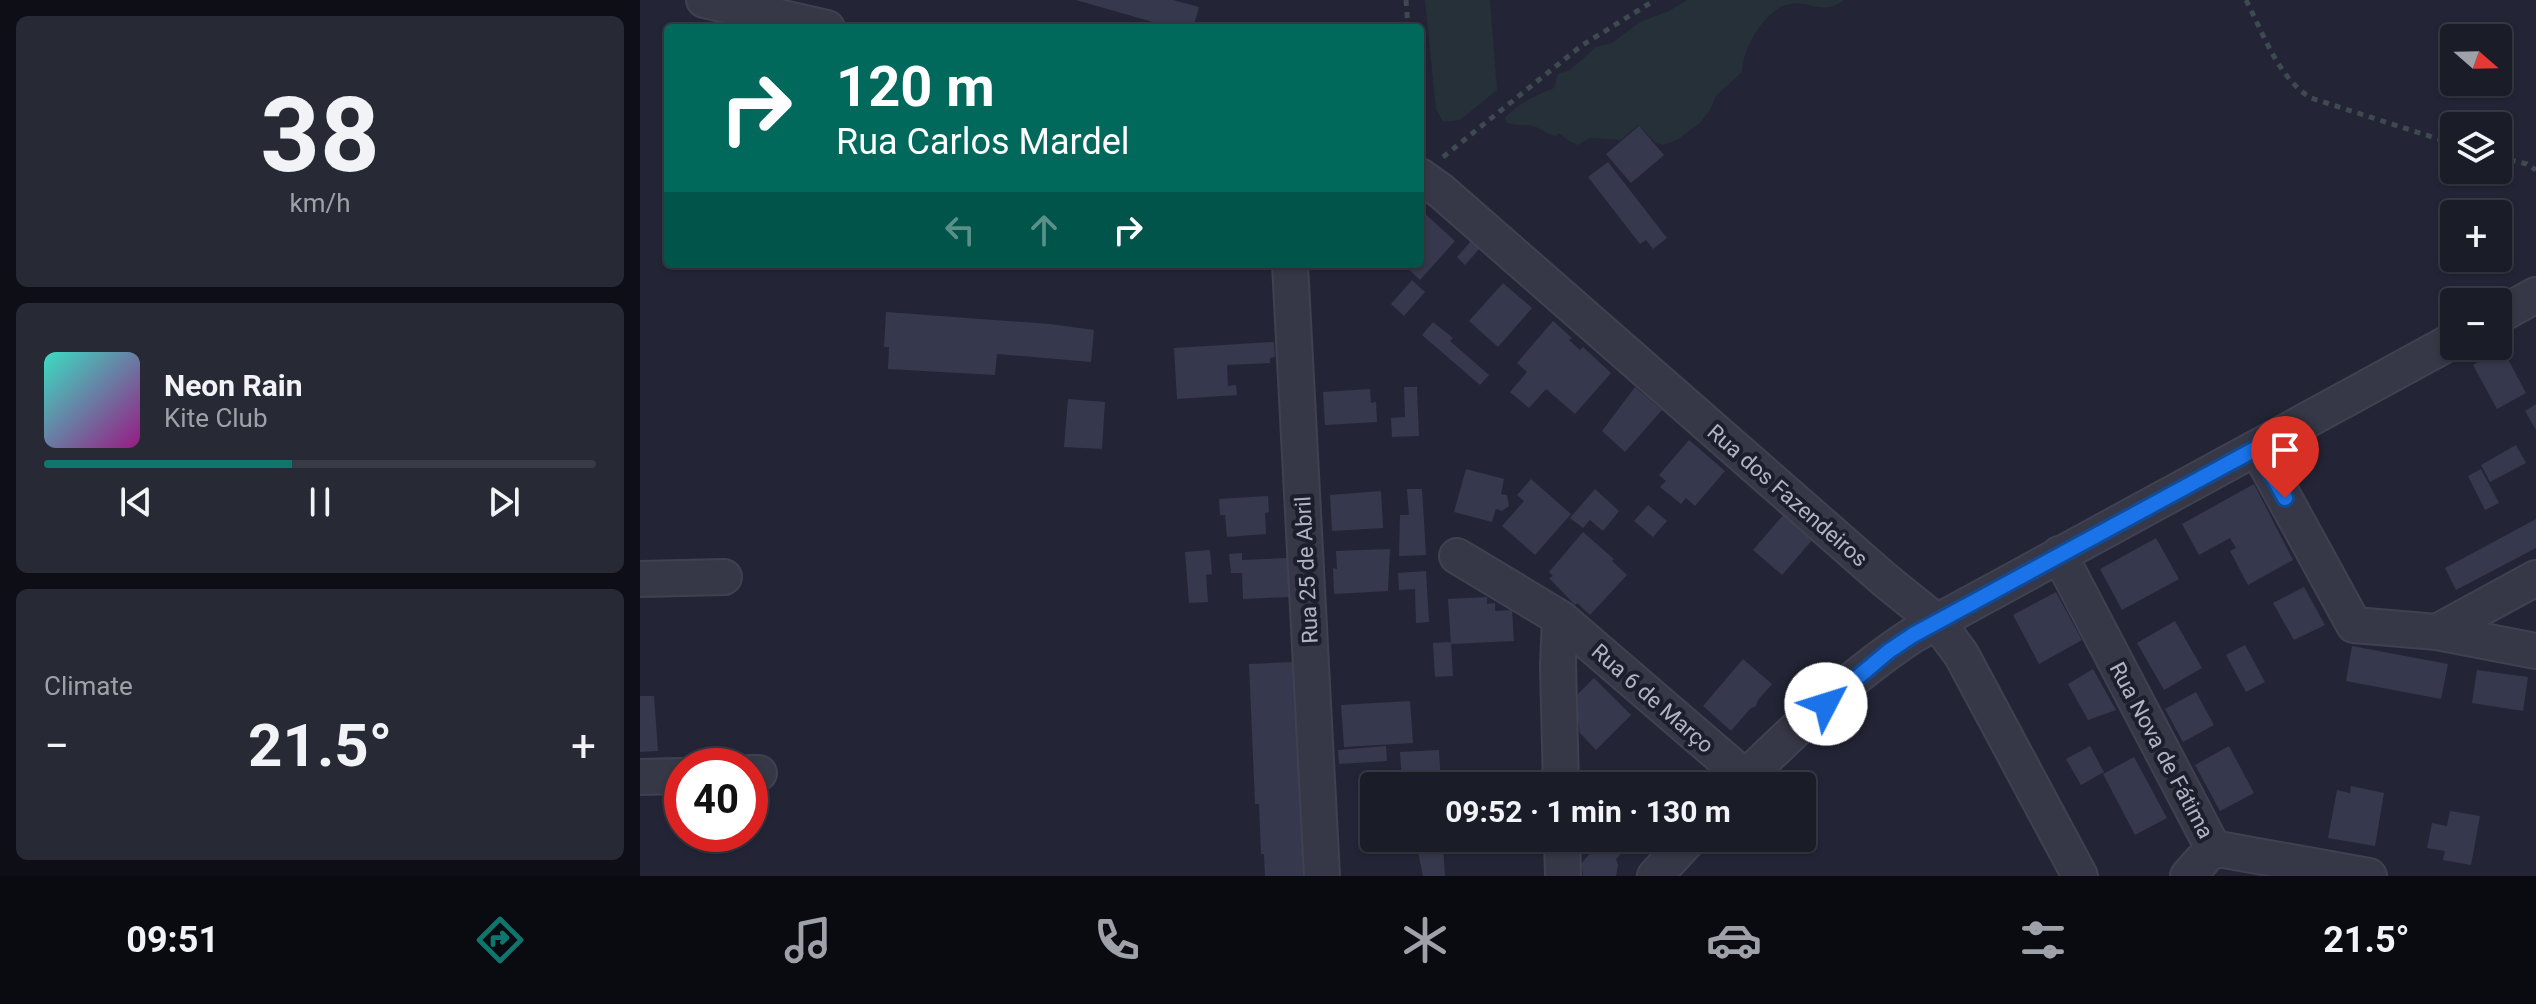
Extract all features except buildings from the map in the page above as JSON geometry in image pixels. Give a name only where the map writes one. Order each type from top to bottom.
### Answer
[{"type":"street","points":[[704,0],[809,24]]},
{"type":"street","name":"Rua dos Fazendeiros","points":[[1426,170],[1441,191],[1885,580],[1937,622],[1961,654],[2080,876]]},
{"type":"street","name":"Rua 25 de Abril","points":[[1290,268],[1322,876]]},
{"type":"street","points":[[2512,308],[2536,295]]},
{"type":"street","points":[[1752,772],[1805,722],[1889,651],[2059,554],[2440,348]]},
{"type":"street","points":[[2257,448],[2354,625],[2437,632],[2536,651]]},
{"type":"street","name":"Rua Nova de Fátima","points":[[2059,554],[2213,848],[2369,876]]},
{"type":"street","name":"Rua 6 de Março","points":[[1457,556],[1560,618],[1731,772]]},
{"type":"street","points":[[640,579],[724,577]]},
{"type":"street","points":[[2437,632],[2536,578]]},
{"type":"street","name":"Rua 6 de Março","points":[[1560,618],[1561,772]]},
{"type":"street","points":[[640,777],[664,776]]},
{"type":"street","points":[[2188,876],[2213,848]]},
{"type":"street","points":[[1562,852],[1563,876]]},
{"type":"street","points":[[1655,876],[1677,852]]},
{"type":"path","points":[[1406,0],[1408,24]]},
{"type":"path","points":[[1426,170],[1581,46],[1655,0]]},
{"type":"path","points":[[2246,0],[2289,80],[2300,91],[2311,98],[2440,139]]},
{"type":"path","points":[[2512,160],[2536,170]]},
{"type":"shaded area","points":[[1425,0],[1490,0],[1497,90],[1460,120],[1443,122],[1436,109]]},
{"type":"shaded area","points":[[1687,0],[1844,0],[1823,8],[1790,4],[1772,13],[1751,42],[1742,72],[1716,96],[1700,123],[1677,140],[1663,145],[1656,143],[1638,125],[1621,140],[1590,138],[1578,145],[1559,133],[1556,136],[1533,126],[1507,123],[1505,118],[1516,108],[1554,88],[1558,74],[1570,70],[1596,47],[1612,43],[1640,22]]},
{"type":"route","points":[[1826,704],[1913,635],[2257,448],[2285,498]]}]
